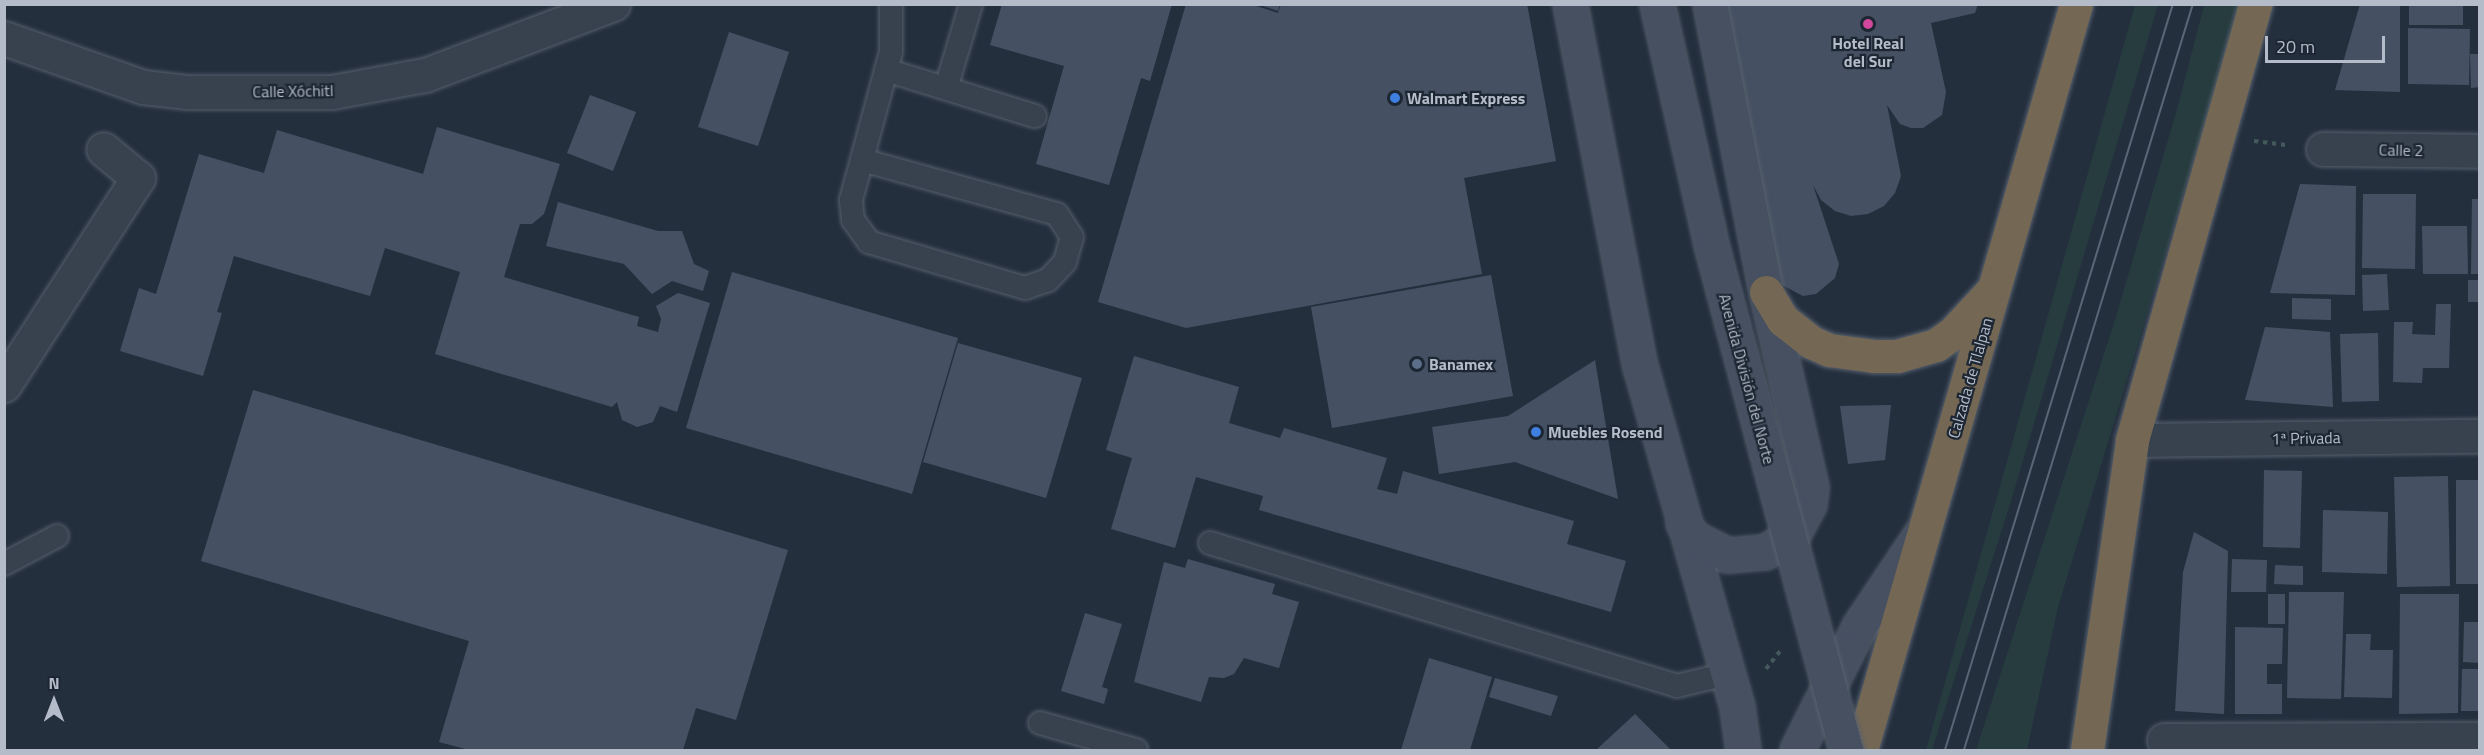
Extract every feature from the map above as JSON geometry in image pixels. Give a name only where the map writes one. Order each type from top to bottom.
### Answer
[{"type":"highway","name":"Calzada de Tlalpan","points":[[1861,750],[1929,522],[2076,4]]},
{"type":"highway","points":[[2087,750],[2132,440],[2255,4]]},
{"type":"highway","points":[[1767,292],[1783,320],[1811,342],[1829,350],[1898,356],[1936,345],[1952,334],[1996,286]]},
{"type":"main road","points":[[1570,4],[1640,366],[1737,707],[1743,750]]},
{"type":"main road","name":"Avenida División del Norte","points":[[1657,4],[1712,248],[1846,750]]},
{"type":"main road","points":[[1683,523],[1710,548],[1746,556],[1780,545],[1793,534],[1809,504],[1808,470],[1767,292],[1710,4]]},
{"type":"main road","points":[[1797,750],[1860,625],[1929,522]]},
{"type":"main road","points":[[1727,750],[1737,707]]},
{"type":"street","name":"Calle Xóchitl","points":[[4,38],[142,87],[186,92],[332,92],[425,75],[613,4]]},
{"type":"street","name":"Calle 2","points":[[2310,147],[2480,151]]},
{"type":"street","points":[[4,385],[138,178],[103,149]]},
{"type":"street","name":"1ª Privada","points":[[2132,440],[2480,436]]},
{"type":"street","points":[[2164,740],[2480,739]]},
{"type":"lane","points":[[862,160],[1057,214],[1072,237],[1065,262],[1048,280],[1025,288],[869,242],[853,220],[851,200],[891,52],[891,4]]},
{"type":"lane","points":[[946,88],[972,4]]},
{"type":"lane","points":[[886,70],[1035,116]]},
{"type":"lane","points":[[4,564],[57,536]]},
{"type":"lane","points":[[1210,543],[1677,686],[1727,674]]},
{"type":"lane","points":[[1040,723],[1136,750]]},
{"type":"path","points":[[2218,138],[2310,147]]},
{"type":"green space","points":[[2135,5],[2158,5],[2011,501],[1932,750],[1926,750]]},
{"type":"green space","points":[[2204,5],[2241,5],[2058,607],[2027,750],[1976,750],[2115,320],[2178,106]]},
{"type":"building","points":[[1002,4],[1172,4],[1150,81],[1141,78],[1109,185],[1036,164],[1064,66],[990,45]]},
{"type":"building","points":[[1186,4],[1250,4],[1278,13],[1281,4],[1527,4],[1556,161],[1464,178],[1482,274],[1186,328],[1098,302]]},
{"type":"building","points":[[1258,4],[1280,4],[1278,11]]},
{"type":"building","points":[[1716,4],[1978,4],[1975,13],[1931,23],[1946,92],[1942,115],[1923,128],[1911,128],[1900,124],[1887,105],[1901,176],[1895,193],[1884,206],[1868,214],[1851,216],[1835,211],[1821,200],[1813,185],[1839,264],[1835,278],[1816,294],[1803,296],[1780,284]]},
{"type":"building","points":[[2360,4],[2400,4],[2400,92],[2335,90]]},
{"type":"building","points":[[2409,4],[2463,4],[2463,25],[2409,25]]},
{"type":"building","points":[[2408,28],[2470,29],[2469,85],[2408,84]]},
{"type":"building","points":[[729,32],[789,52],[758,146],[698,127]]},
{"type":"building","points":[[2470,54],[2480,54],[2480,87],[2471,88]]},
{"type":"building","points":[[590,95],[636,112],[613,171],[567,153]]},
{"type":"building","points":[[437,127],[560,164],[544,214],[532,224],[520,224],[504,277],[639,317],[637,326],[658,332],[661,319],[656,306],[678,293],[710,303],[677,412],[660,406],[653,422],[637,427],[622,420],[617,402],[612,407],[435,354],[460,272],[385,248],[370,296],[234,256],[217,312],[222,313],[203,376],[120,351],[139,288],[156,294],[199,154],[264,173],[277,130],[423,174]]},
{"type":"building","points":[[2300,184],[2356,186],[2355,295],[2270,293]]},
{"type":"building","points":[[2363,194],[2416,194],[2415,269],[2362,268]]},
{"type":"building","points":[[2472,199],[2480,199],[2480,274],[2471,274]]},
{"type":"building","points":[[558,202],[658,231],[682,231],[694,264],[709,271],[703,291],[672,281],[652,294],[624,264],[546,246]]},
{"type":"building","points":[[2422,226],[2467,226],[2468,274],[2423,274]]},
{"type":"building","points":[[732,272],[958,338],[912,494],[686,428]]},
{"type":"building","points":[[2387,274],[2389,310],[2363,311],[2362,275]]},
{"type":"building","points":[[1491,275],[1513,396],[1332,428],[1311,307]]},
{"type":"building","points":[[2468,280],[2480,280],[2480,302],[2468,302]]},
{"type":"building","points":[[2292,298],[2331,299],[2331,320],[2292,319]]},
{"type":"building","points":[[2436,304],[2451,304],[2449,368],[2423,368],[2422,383],[2393,382],[2394,322],[2413,322],[2412,334],[2435,335]]},
{"type":"building","points":[[2265,327],[2330,332],[2333,407],[2245,400]]},
{"type":"building","points":[[2378,333],[2379,401],[2342,402],[2340,334]]},
{"type":"building","points":[[958,343],[1082,378],[1046,498],[923,462]]},
{"type":"building","points":[[1134,356],[1239,387],[1229,423],[1280,438],[1284,428],[1387,458],[1377,489],[1397,494],[1403,471],[1574,521],[1567,544],[1626,561],[1611,612],[1259,510],[1263,496],[1196,477],[1175,548],[1111,529],[1132,458],[1106,450]]},
{"type":"building","points":[[1595,360],[1618,499],[1515,462],[1439,474],[1432,427],[1508,416]]},
{"type":"building","points":[[253,390],[788,550],[736,720],[696,708],[683,750],[469,750],[439,742],[469,641],[201,561]]},
{"type":"building","points":[[1891,405],[1885,460],[1848,464],[1840,406]]},
{"type":"building","points":[[2264,470],[2302,471],[2300,548],[2263,547]]},
{"type":"building","points":[[2448,476],[2450,586],[2397,587],[2394,477]]},
{"type":"building","points":[[2456,480],[2480,480],[2480,584],[2456,584]]},
{"type":"building","points":[[2323,510],[2388,512],[2387,574],[2322,572]]},
{"type":"building","points":[[2194,532],[2228,551],[2224,714],[2175,711],[2183,572]]},
{"type":"building","points":[[1188,559],[1275,584],[1272,594],[1299,602],[1279,668],[1244,658],[1234,674],[1224,678],[1209,677],[1201,702],[1134,682],[1164,562],[1185,568]]},
{"type":"building","points":[[2232,559],[2267,560],[2266,592],[2231,592]]},
{"type":"building","points":[[2275,565],[2303,566],[2303,585],[2274,584]]},
{"type":"building","points":[[2289,592],[2344,592],[2341,699],[2287,698]]},
{"type":"building","points":[[2268,594],[2285,594],[2285,624],[2268,624]]},
{"type":"building","points":[[2400,594],[2459,594],[2458,713],[2399,714]]},
{"type":"building","points":[[1085,613],[1122,624],[1102,687],[1108,689],[1104,704],[1061,691]]},
{"type":"building","points":[[2464,622],[2480,622],[2480,663],[2463,662]]},
{"type":"building","points":[[2235,627],[2283,628],[2282,664],[2267,664],[2267,684],[2282,684],[2282,714],[2235,714]]},
{"type":"building","points":[[2346,634],[2371,634],[2370,650],[2393,650],[2392,698],[2344,697]]},
{"type":"building","points":[[1429,658],[1492,677],[1470,750],[1401,750]]},
{"type":"building","points":[[2462,669],[2480,669],[2480,711],[2461,711]]},
{"type":"building","points":[[1495,678],[1558,696],[1551,716],[1489,697]]},
{"type":"building","points":[[1635,714],[1671,750],[1596,750]]},
{"type":"tram line","points":[[1945,750],[2173,4]]},
{"type":"tram line","points":[[1964,750],[2193,4]]},
{"type":"place","name":"Hotel Real del Sur","points":[[1868,24]]},
{"type":"place","name":"Walmart Express","points":[[1395,98]]},
{"type":"place","name":"Banamex","points":[[1417,364]]},
{"type":"place","name":"Muebles Rosend","points":[[1536,432]]}]
